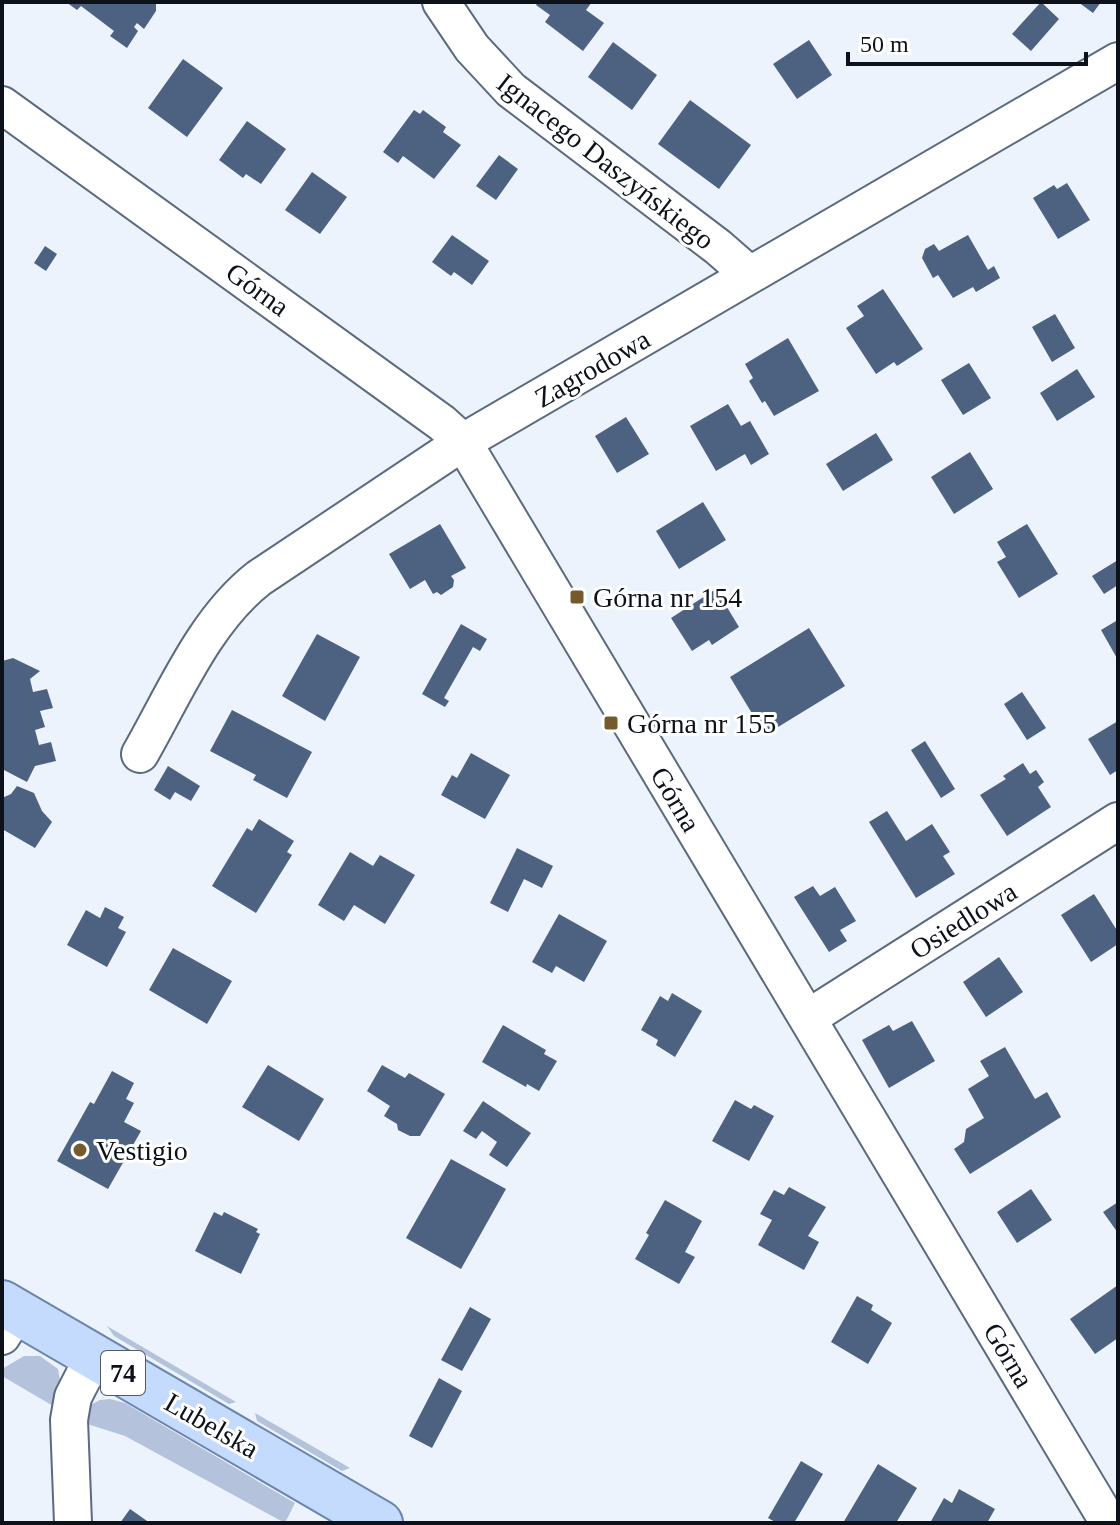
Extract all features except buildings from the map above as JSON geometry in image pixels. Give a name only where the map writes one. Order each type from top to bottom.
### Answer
[{"type":"main road","name":"Lubelska","points":[[7,1316],[94,1356],[380,1523]]},
{"type":"street","name":"Ignacego Daszyńskiego","points":[[441,2],[472,48],[511,90],[718,247],[750,275]]},
{"type":"street","name":"Zagrodowa","points":[[140,754],[218,618],[236,596],[259,578],[463,442],[1118,61]]},
{"type":"street","name":"Górna","points":[[2,105],[397,390],[463,442],[1109,1523]]},
{"type":"street","name":"Osiedlowa","points":[[808,1018],[1118,821]]},
{"type":"street","points":[[73,1523],[69,1420],[73,1397],[94,1356]]},
{"type":"shaded area","points":[[107,1326],[236,1402],[229,1404],[114,1336]]},
{"type":"shaded area","points":[[24,1356],[40,1356],[58,1369],[60,1410],[2,1376],[2,1369]]},
{"type":"shaded area","points":[[110,1399],[125,1403],[295,1503],[285,1523],[125,1436],[84,1423],[90,1405]]},
{"type":"shaded area","points":[[255,1413],[350,1468],[342,1471],[257,1421]]},
{"type":"place","name":"Górna nr 154","points":[[577,597]]},
{"type":"place","name":"Górna nr 155","points":[[611,723]]},
{"type":"place","name":"Vestigio","points":[[80,1150]]}]
